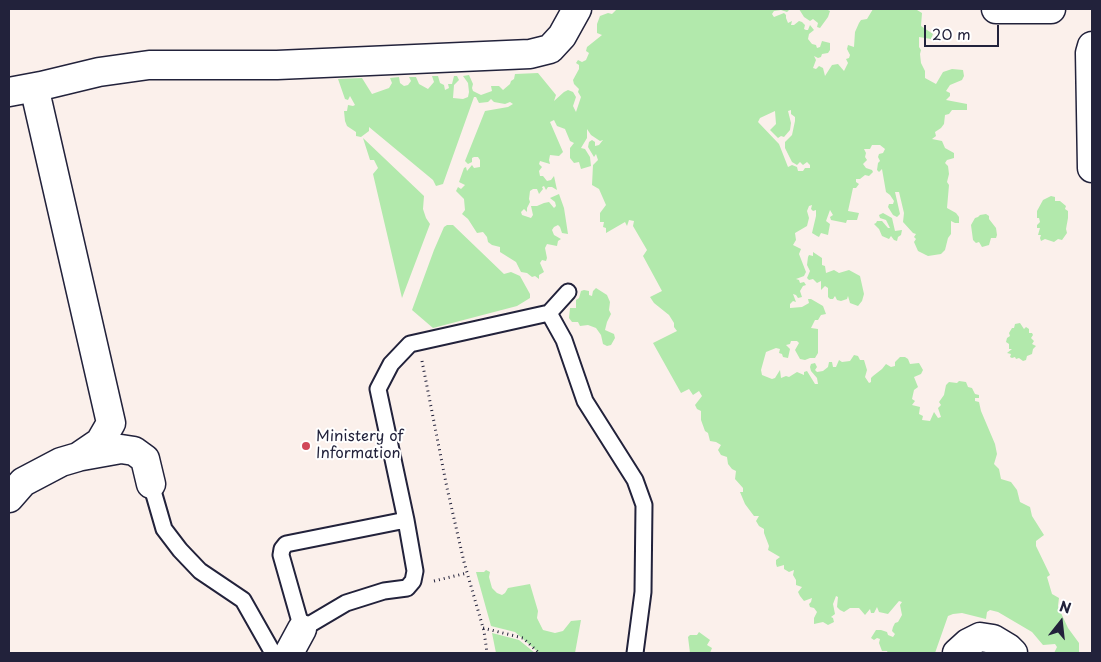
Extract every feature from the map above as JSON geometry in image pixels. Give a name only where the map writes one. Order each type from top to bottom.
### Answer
[{"type":"street","points":[[78,457],[100,442],[111,423],[28,90],[100,72],[149,65],[277,65],[530,54],[550,49],[562,36],[577,9]]},
{"type":"street","points":[[996,9],[1051,9]]},
{"type":"street","points":[[1092,46],[1090,54],[1092,168]]},
{"type":"street","points":[[9,498],[23,482],[61,462],[121,449],[134,451],[145,459],[151,484]]},
{"type":"street","points":[[289,653],[302,629]]},
{"type":"street","points":[[957,653],[980,637],[993,639],[1013,653]]},
{"type":"lane","points":[[406,520],[286,544],[282,549],[281,555],[302,629],[346,603],[384,591],[407,588],[413,581],[415,571],[406,520],[378,389],[391,364],[410,344],[549,313],[568,292]]},
{"type":"lane","points":[[549,313],[564,340],[585,401],[635,480],[644,505],[643,592],[635,653]]},
{"type":"lane","points":[[151,484],[164,529],[180,550],[200,570],[243,600],[273,653]]},
{"type":"path","points":[[418,342],[447,488],[467,572],[483,628],[487,653]]},
{"type":"path","points":[[407,588],[467,572]]},
{"type":"path","points":[[483,628],[523,638],[539,653]]},
{"type":"green space","points":[[617,9],[790,9],[787,12],[781,10],[774,11],[772,14],[774,17],[784,13],[788,23],[792,21],[791,25],[794,25],[799,21],[802,22],[806,30],[808,30],[810,25],[814,30],[809,34],[808,39],[817,48],[820,47],[822,41],[830,43],[828,53],[822,54],[818,58],[814,56],[816,60],[813,68],[816,69],[819,66],[823,68],[825,76],[832,65],[838,64],[844,71],[848,63],[846,59],[850,55],[847,49],[848,45],[854,47],[855,32],[859,23],[861,20],[867,19],[873,9],[918,9],[922,13],[921,26],[933,34],[931,39],[919,37],[921,63],[925,71],[925,78],[936,84],[943,72],[952,69],[963,70],[964,76],[962,80],[950,85],[946,91],[950,93],[950,96],[946,100],[967,104],[967,110],[952,110],[949,114],[945,115],[944,124],[935,132],[936,136],[932,139],[942,141],[945,148],[954,153],[954,158],[947,160],[945,163],[948,166],[949,174],[947,182],[949,185],[947,208],[956,213],[959,217],[959,223],[951,221],[951,234],[945,250],[941,254],[928,256],[918,251],[914,242],[916,234],[903,222],[904,213],[899,192],[895,192],[900,214],[897,217],[893,215],[888,207],[894,201],[886,192],[882,169],[879,172],[877,170],[880,161],[879,154],[883,153],[885,149],[880,145],[872,145],[870,149],[864,149],[867,160],[863,164],[873,172],[869,176],[865,175],[860,179],[856,179],[856,182],[859,184],[856,188],[853,188],[848,211],[859,213],[857,220],[847,220],[846,223],[831,220],[830,217],[833,215],[830,210],[826,221],[830,224],[828,235],[821,233],[819,237],[812,233],[816,210],[813,211],[811,209],[812,205],[809,206],[807,211],[809,218],[807,226],[795,233],[796,240],[793,245],[801,249],[799,254],[806,272],[804,276],[796,279],[800,283],[804,282],[806,285],[800,291],[802,297],[798,298],[793,294],[796,302],[793,301],[790,304],[790,308],[802,307],[809,303],[808,299],[823,306],[826,314],[821,315],[818,320],[815,320],[811,328],[818,329],[818,353],[815,358],[800,359],[795,350],[799,343],[791,341],[790,344],[786,345],[790,349],[788,358],[783,357],[779,353],[780,349],[776,348],[766,352],[761,370],[762,375],[772,379],[775,378],[780,370],[781,378],[789,377],[797,372],[804,375],[804,372],[807,371],[815,384],[818,384],[817,378],[811,371],[811,364],[815,363],[817,367],[815,370],[817,372],[823,371],[828,367],[829,362],[832,362],[833,367],[836,367],[839,360],[842,362],[850,361],[854,355],[858,356],[860,360],[864,360],[867,370],[865,377],[869,383],[871,378],[886,364],[891,367],[895,366],[895,362],[900,357],[905,357],[910,364],[919,363],[923,370],[921,374],[914,377],[918,387],[914,390],[912,399],[915,401],[912,405],[920,407],[919,414],[923,416],[922,420],[930,421],[934,412],[938,418],[941,417],[938,408],[941,405],[939,402],[944,395],[946,385],[949,382],[966,382],[975,394],[979,395],[979,398],[975,398],[975,401],[979,402],[995,444],[997,454],[994,464],[999,469],[1001,479],[1011,482],[1017,490],[1020,502],[1030,507],[1032,516],[1044,535],[1036,541],[1036,546],[1050,575],[1047,577],[1052,594],[1059,598],[1058,606],[1061,613],[1068,628],[1079,643],[1079,653],[1054,653],[1057,647],[1055,644],[1043,645],[1032,632],[998,612],[990,610],[987,612],[986,619],[962,613],[948,616],[935,653],[888,653],[887,651],[882,651],[879,643],[880,639],[874,640],[871,638],[876,630],[887,632],[888,635],[893,637],[895,634],[892,631],[893,627],[902,615],[900,605],[902,602],[899,601],[888,614],[879,612],[877,607],[874,613],[871,613],[870,609],[865,615],[859,608],[850,608],[844,612],[840,610],[837,607],[838,597],[836,596],[833,604],[835,614],[831,617],[834,622],[828,625],[823,622],[814,624],[817,612],[814,608],[810,607],[809,604],[812,598],[804,601],[800,596],[798,592],[802,587],[796,585],[793,575],[794,570],[789,572],[784,569],[784,565],[777,567],[776,560],[780,557],[768,550],[769,546],[764,529],[756,521],[759,516],[754,516],[745,504],[740,492],[743,492],[743,488],[735,479],[736,471],[728,464],[727,457],[721,455],[718,450],[721,445],[710,441],[708,433],[705,431],[701,420],[701,411],[695,405],[702,396],[699,391],[693,395],[689,389],[681,393],[653,343],[677,331],[669,315],[654,303],[650,297],[662,291],[643,256],[647,250],[633,226],[634,221],[629,220],[627,226],[625,222],[606,233],[606,228],[603,227],[604,222],[600,222],[600,213],[606,205],[599,189],[592,185],[593,165],[598,160],[596,154],[594,157],[588,147],[589,142],[592,140],[595,142],[595,146],[599,145],[603,140],[600,141],[591,135],[587,129],[587,138],[581,148],[585,149],[590,157],[591,166],[581,169],[579,162],[574,163],[570,158],[570,148],[574,143],[570,141],[565,129],[557,126],[554,120],[550,122],[563,152],[559,156],[550,155],[550,164],[540,161],[539,164],[542,167],[539,171],[540,176],[543,176],[547,181],[551,180],[554,176],[557,190],[548,187],[546,190],[544,186],[539,194],[537,189],[533,189],[530,191],[530,202],[527,212],[524,209],[521,212],[522,215],[531,218],[533,215],[531,206],[549,202],[554,208],[556,206],[555,202],[550,198],[559,194],[564,208],[568,234],[562,233],[558,225],[552,230],[554,235],[561,239],[558,241],[557,246],[547,244],[545,248],[546,261],[542,260],[540,263],[544,272],[539,275],[539,279],[521,272],[516,262],[500,252],[500,247],[488,242],[483,232],[477,233],[468,219],[462,214],[465,210],[464,199],[456,191],[458,187],[461,189],[465,185],[459,182],[464,168],[466,167],[467,171],[472,165],[474,168],[480,167],[478,157],[472,158],[472,162],[468,164],[465,161],[485,111],[508,107],[513,104],[510,102],[505,104],[494,102],[491,99],[488,102],[479,103],[476,97],[474,97],[443,184],[436,186],[433,180],[369,127],[369,131],[361,137],[356,136],[356,132],[347,126],[344,111],[347,111],[348,105],[355,105],[350,96],[348,100],[345,99],[338,79],[362,78],[372,94],[389,88],[392,83],[390,78],[399,77],[400,83],[404,86],[408,85],[411,81],[409,77],[416,77],[419,84],[428,89],[434,82],[432,76],[438,76],[445,90],[449,88],[448,84],[452,84],[454,76],[457,76],[459,80],[454,85],[453,98],[463,99],[468,97],[469,92],[468,83],[463,76],[469,75],[473,84],[473,91],[481,95],[492,91],[491,86],[499,86],[503,90],[514,79],[515,74],[538,73],[556,95],[554,101],[568,90],[573,92],[576,97],[573,106],[576,112],[581,97],[578,92],[579,89],[573,80],[579,69],[579,65],[576,63],[578,60],[582,62],[586,60],[589,53],[586,51],[587,47],[602,35],[597,33],[597,24],[600,16],[608,13],[612,14]],"holes":[[[791,110],[791,114],[795,117],[795,121],[792,135],[785,142],[785,148],[792,162],[797,165],[800,162],[803,165],[807,162],[810,165],[810,168],[805,168],[803,171],[798,171],[797,167],[792,165],[788,167],[779,144],[758,122],[760,118],[775,111],[776,124],[770,130],[778,138],[784,137],[790,130],[791,123],[788,111]]]},
{"type":"green space","points":[[799,9],[826,9],[830,11],[820,28],[817,27],[818,23],[813,19],[810,21],[804,17]]},
{"type":"green space","points":[[363,138],[424,196],[423,209],[430,224],[402,298],[373,174],[378,168],[374,160],[370,160]]},
{"type":"green space","points":[[1051,196],[1055,197],[1055,201],[1060,201],[1066,206],[1065,209],[1068,211],[1067,233],[1062,240],[1058,239],[1054,242],[1045,239],[1041,241],[1041,235],[1038,235],[1040,228],[1037,228],[1040,222],[1039,218],[1037,218],[1037,211],[1043,200]]},
{"type":"green space","points":[[883,213],[892,218],[895,231],[902,230],[897,241],[891,236],[889,239],[882,236],[874,224],[877,221],[882,221],[890,228],[886,220],[880,218],[879,215]]},
{"type":"green space","points":[[986,214],[996,228],[997,235],[996,238],[991,238],[989,245],[982,247],[979,242],[976,243],[973,240],[971,225],[975,218]]},
{"type":"green space","points":[[453,225],[504,274],[511,272],[520,276],[530,294],[530,298],[517,306],[433,328],[412,310],[434,250],[444,227]]},
{"type":"green space","points":[[813,252],[822,258],[822,265],[825,266],[826,273],[834,270],[839,273],[849,270],[860,276],[864,294],[858,306],[850,303],[848,296],[847,299],[841,301],[837,300],[835,296],[833,299],[830,299],[828,297],[828,288],[825,286],[821,290],[821,281],[817,283],[813,279],[809,280],[807,278],[810,271],[807,265],[808,257],[809,255],[813,256]]},
{"type":"green space","points":[[596,288],[607,295],[610,302],[609,310],[611,314],[605,330],[614,334],[615,338],[611,345],[607,346],[603,344],[601,335],[596,328],[588,325],[580,326],[578,322],[572,322],[569,318],[570,308],[576,308],[576,300],[579,298],[581,291],[589,291],[589,295],[592,296]]},
{"type":"green space","points":[[1020,323],[1024,329],[1026,327],[1029,329],[1029,333],[1032,333],[1031,338],[1034,341],[1032,344],[1036,346],[1032,354],[1023,361],[1019,358],[1010,357],[1011,354],[1007,353],[1012,349],[1009,349],[1009,344],[1006,342],[1012,328],[1014,328],[1015,324]]},
{"type":"green space","points":[[486,570],[490,572],[489,577],[492,588],[502,595],[508,588],[530,584],[538,611],[537,618],[543,630],[555,633],[563,631],[571,621],[581,620],[575,653],[539,653],[515,632],[491,626],[476,572],[484,572]]},
{"type":"green space","points":[[699,632],[710,640],[707,645],[712,648],[710,653],[690,653],[688,637],[690,635],[697,635]]},
{"type":"green space","points":[[492,633],[519,640],[535,653],[496,653]]},
{"type":"place","name":"Ministery of Information","points":[[306,446]]}]
